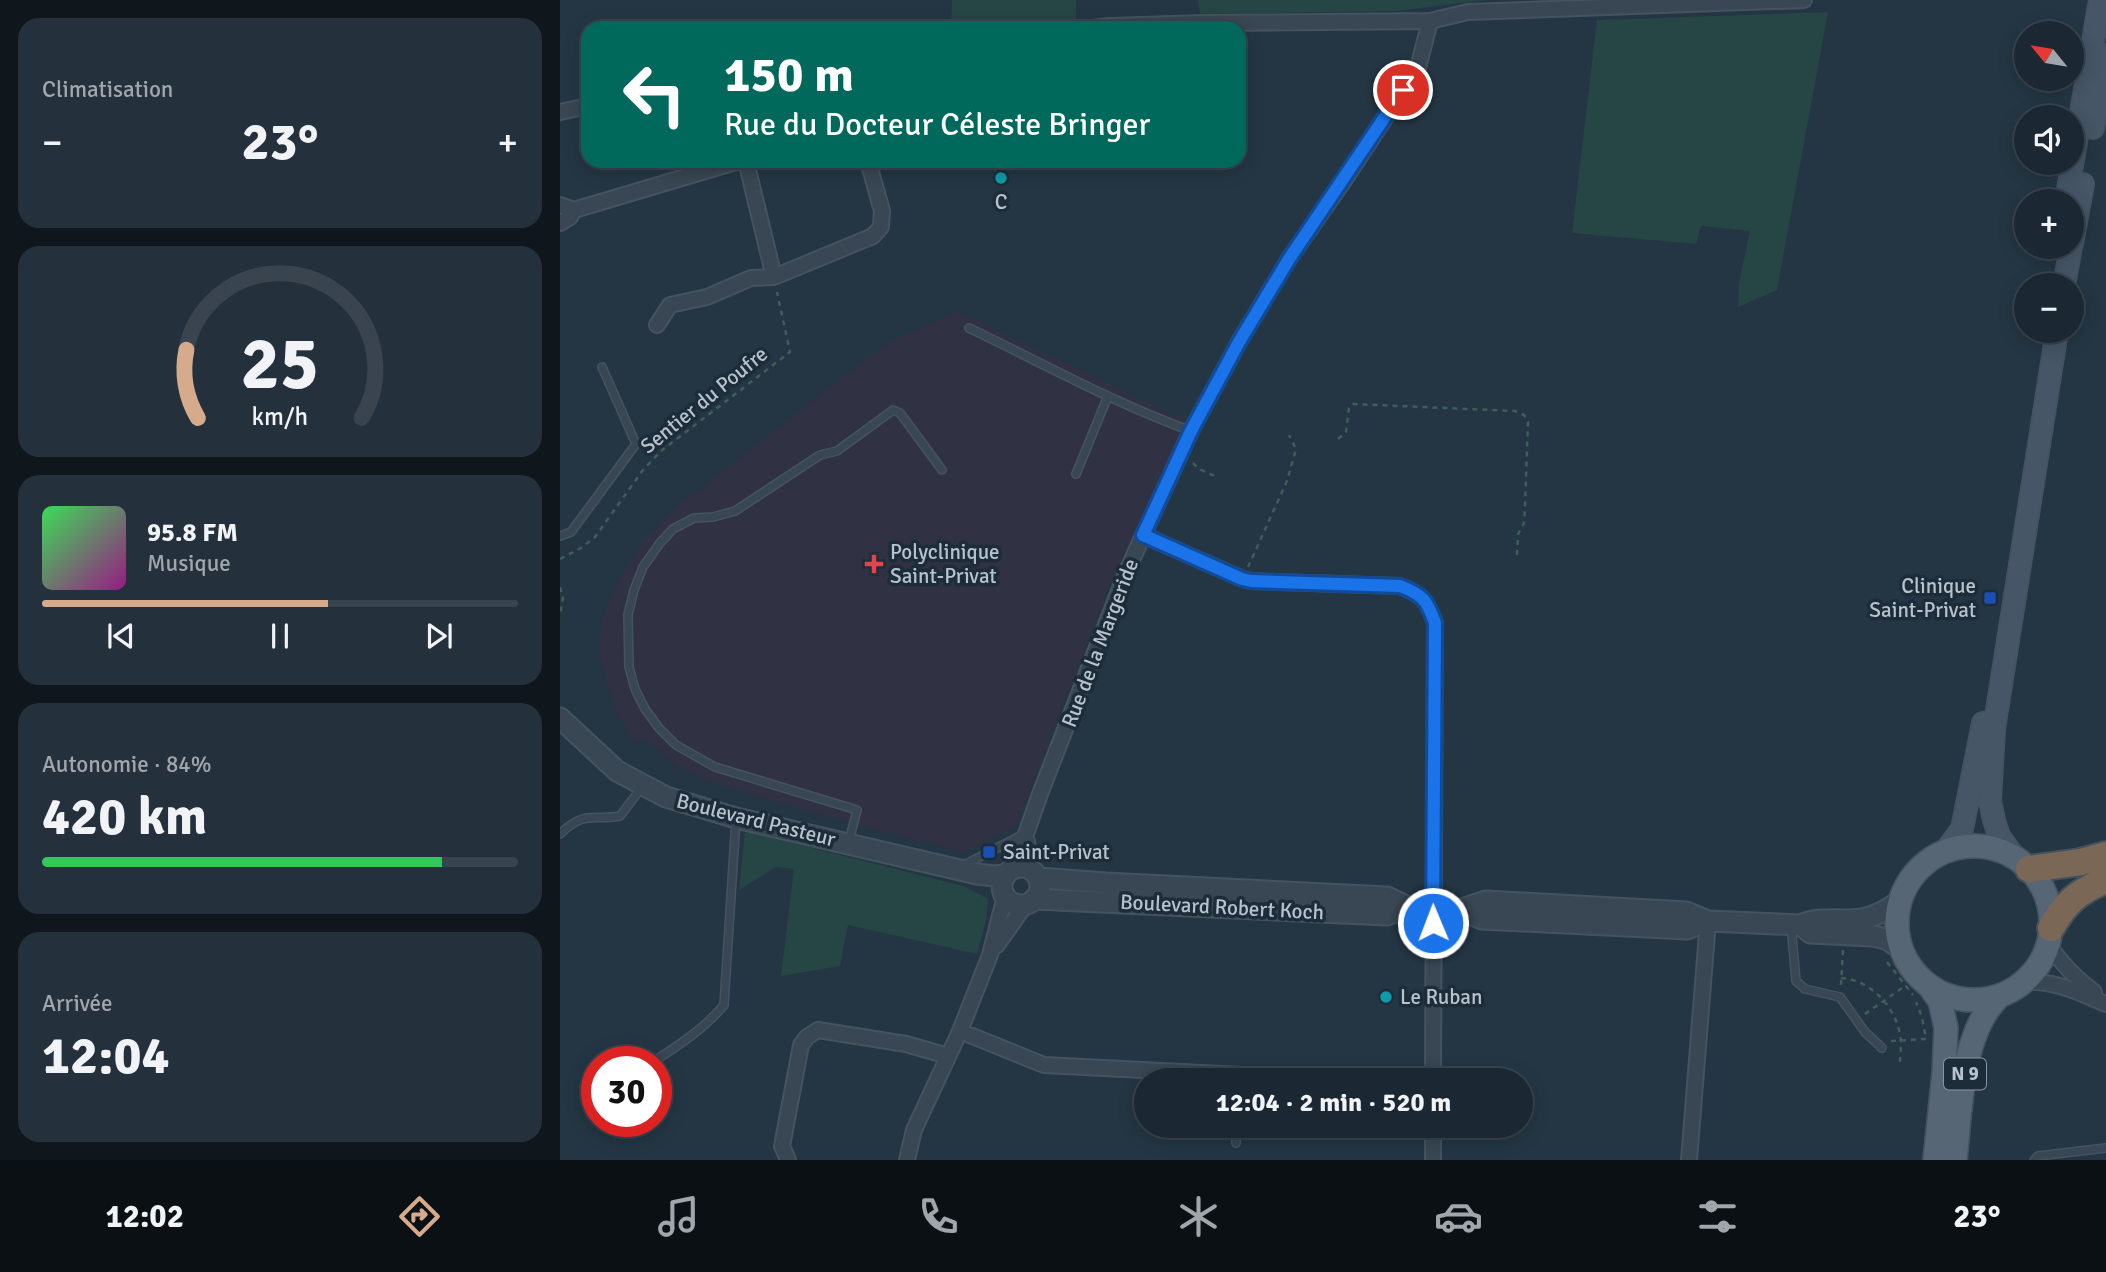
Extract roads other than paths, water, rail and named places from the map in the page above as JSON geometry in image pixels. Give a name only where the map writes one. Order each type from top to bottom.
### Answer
[{"type":"highway","points":[[2021,863],[2081,862],[2106,855]]},
{"type":"highway","points":[[2049,936],[2062,908],[2077,895],[2106,880]]},
{"type":"main road","points":[[2068,189],[2100,0]]},
{"type":"main road","points":[[2082,189],[2106,55]]},
{"type":"main road","points":[[1945,852],[1962,829],[1973,777],[2043,343]]},
{"type":"main road","points":[[2021,863],[2005,852],[1985,847],[1968,846],[1934,857],[1915,874],[1901,900],[1892,953],[1930,987],[1952,997],[1982,1000],[1999,996],[2023,982],[2040,963],[2049,936],[2050,911],[2046,896],[2040,884],[1999,836],[1990,801],[1994,729],[2055,343]]},
{"type":"main road","name":"N 9","points":[[1930,987],[1940,1001],[1946,1028],[1935,1160]]},
{"type":"main road","name":"N 9","points":[[1955,1160],[1962,1097],[1973,1044],[1985,1014],[1999,996]]},
{"type":"street","points":[[1246,23],[1430,21],[1468,12],[1804,0]]},
{"type":"street","name":"Rue de la Margeride","points":[[1016,879],[1027,853],[1027,833],[1126,573],[1191,431],[1239,342],[1289,259],[1418,68],[1430,21]]},
{"type":"street","points":[[560,112],[581,108]]},
{"type":"street","points":[[560,223],[570,218],[567,207],[713,168]]},
{"type":"street","points":[[748,168],[774,277]]},
{"type":"street","points":[[657,325],[670,305],[707,297],[751,278],[774,277],[873,236],[881,228],[882,211],[870,168]]},
{"type":"street","points":[[1143,535],[1251,581],[1400,586],[1416,592],[1428,602],[1435,623],[1433,1068]]},
{"type":"street","name":"Boulevard Pasteur","points":[[569,729],[617,771],[666,797],[736,818],[1016,879]]},
{"type":"street","points":[[907,1160],[914,1130],[960,1031],[1016,879],[1039,889],[990,955]]},
{"type":"street","name":"Boulevard Robert Koch","points":[[1408,907],[1387,915],[1030,901],[1014,903],[1016,879],[1387,897],[1408,907],[1459,909],[1482,919],[1687,929],[1708,921],[1796,924],[1811,920],[1861,919],[1888,910],[1901,900]]},
{"type":"street","points":[[1689,1160],[1708,921]]},
{"type":"street","name":"Boulevard Robert Koch","points":[[1796,924],[1810,933],[1886,939],[1892,953]]},
{"type":"street","points":[[2049,936],[2059,960],[2075,978],[2106,1002]]},
{"type":"street","points":[[2023,982],[2037,981],[2065,986],[2106,1002]]},
{"type":"street","points":[[788,1160],[782,1146],[801,1045],[807,1037],[818,1030],[906,1044],[948,1056]]},
{"type":"street","points":[[960,1031],[1045,1065],[1134,1071]]},
{"type":"street","points":[[1433,1138],[1433,1160]]},
{"type":"lane","points":[[969,328],[1043,366],[1191,431]]},
{"type":"lane","points":[[560,536],[571,533],[636,444],[602,366]]},
{"type":"lane","points":[[1076,474],[1108,396]]},
{"type":"lane","points":[[849,843],[857,810],[715,766],[676,745],[659,728],[635,689],[629,667],[628,615],[634,590],[643,567],[673,529],[694,518],[713,517],[735,511],[820,455],[837,451],[894,410],[901,413],[942,470]]},
{"type":"lane","points":[[560,834],[577,820],[590,816],[620,816],[643,786]]},
{"type":"lane","points":[[672,1049],[692,1036],[724,1005],[736,818]]},
{"type":"lane","points":[[970,871],[978,858],[1027,833]]},
{"type":"lane","points":[[1796,924],[1796,981],[1805,989],[1840,997],[1865,1032],[1882,1048]]},
{"type":"lane","points":[[1236,1138],[1236,1143]]},
{"type":"lane","points":[[2034,1160],[2038,1156],[2106,1147]]},
{"type":"place","name":"C","points":[[1001,178]]},
{"type":"place","name":"Polyclinique Saint-Privat","points":[[874,564]]},
{"type":"place","name":"Clinique Saint-Privat","points":[[1990,598]]},
{"type":"place","name":"Saint-Privat","points":[[989,852]]},
{"type":"place","name":"Le Ruban","points":[[1386,997]]}]
